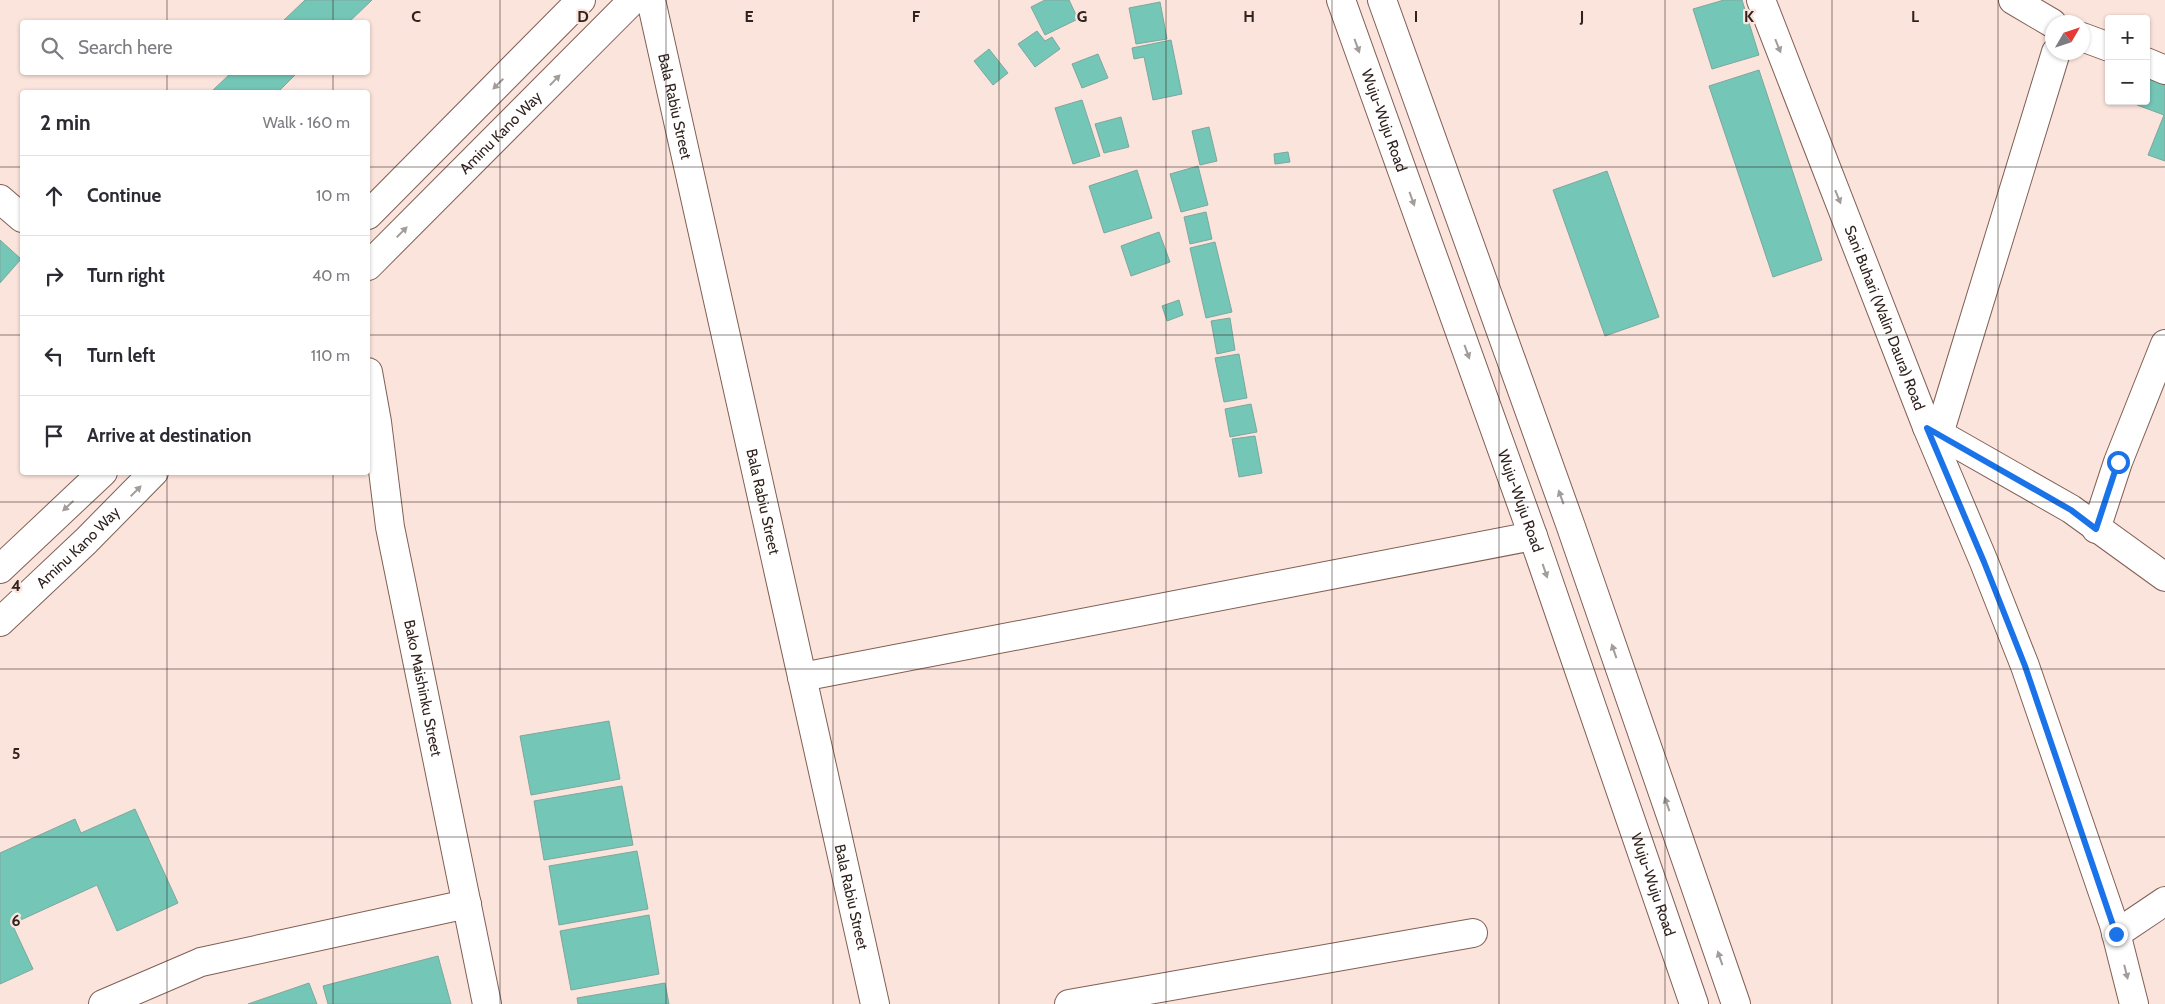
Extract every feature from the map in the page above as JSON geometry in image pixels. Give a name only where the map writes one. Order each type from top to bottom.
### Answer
[{"type":"street","points":[[370,213],[582,0]]},
{"type":"street","name":"Aminu Kano Way","points":[[370,264],[633,0]]},
{"type":"street","name":"Bala Rabiu Street","points":[[651,0],[875,1004]]},
{"type":"street","name":"Wuju-Wuju Road","points":[[1341,0],[1534,536],[1694,1004]]},
{"type":"street","points":[[1382,0],[1567,514],[1736,1004]]},
{"type":"street","name":"Sani Buhari (Walin Daura) Road","points":[[1761,0],[2025,666],[2116,934],[2134,1004]]},
{"type":"street","points":[[2013,0],[2045,19]]},
{"type":"street","points":[[2090,40],[2105,46]]},
{"type":"street","points":[[2053,60],[1933,431],[2071,510],[2165,577]]},
{"type":"street","points":[[2150,64],[2165,70]]},
{"type":"street","points":[[0,199],[20,216]]},
{"type":"street","points":[[2096,529],[2118,462],[2165,344]]},
{"type":"street","name":"Bako Maishinku Street","points":[[370,383],[377,422],[390,527],[487,1004]]},
{"type":"street","points":[[0,569],[100,475]]},
{"type":"street","name":"Aminu Kano Way","points":[[0,622],[86,541],[151,475]]},
{"type":"street","points":[[802,677],[1534,536]]},
{"type":"street","points":[[2116,934],[2165,901]]},
{"type":"street","points":[[103,1004],[201,962],[467,904]]},
{"type":"street","points":[[1069,1004],[1473,933]]},
{"type":"building","points":[[305,0],[372,0],[351,20],[284,20]]},
{"type":"building","points":[[1045,0],[1069,0],[1078,19],[1045,35],[1031,7]]},
{"type":"building","points":[[1724,0],[1742,0],[1759,55],[1712,69],[1693,9]]},
{"type":"building","points":[[1160,2],[1167,39],[1136,44],[1129,8]]},
{"type":"building","points":[[1037,31],[1045,41],[1052,37],[1060,49],[1035,67],[1018,44]]},
{"type":"building","points":[[1171,40],[1182,94],[1153,100],[1144,57],[1134,59],[1132,48]]},
{"type":"building","points":[[989,49],[1008,73],[993,85],[974,61]]},
{"type":"building","points":[[1098,54],[1108,78],[1082,88],[1072,64]]},
{"type":"building","points":[[1759,70],[1822,260],[1773,277],[1709,86]]},
{"type":"building","points":[[229,75],[295,75],[280,90],[213,90]]},
{"type":"building","points":[[2150,79],[2165,85],[2165,161],[2148,155],[2164,115],[2137,105],[2150,105]]},
{"type":"building","points":[[1082,100],[1100,156],[1073,164],[1055,108]]},
{"type":"building","points":[[1121,117],[1129,147],[1104,153],[1095,124]]},
{"type":"building","points":[[1209,127],[1217,161],[1200,165],[1192,131]]},
{"type":"building","points":[[1288,152],[1290,162],[1275,164],[1274,154]]},
{"type":"building","points":[[1198,166],[1208,205],[1181,212],[1170,174]]},
{"type":"building","points":[[1137,170],[1152,218],[1104,233],[1089,186]]},
{"type":"building","points":[[1607,171],[1659,317],[1605,336],[1553,190]]},
{"type":"building","points":[[1206,212],[1212,239],[1190,244],[1184,217]]},
{"type":"building","points":[[1159,232],[1170,262],[1131,276],[1121,246]]},
{"type":"building","points":[[0,240],[20,260],[0,283]]},
{"type":"building","points":[[1215,242],[1232,312],[1206,318],[1190,248]]},
{"type":"building","points":[[1179,300],[1183,315],[1167,321],[1162,306]]},
{"type":"building","points":[[1230,318],[1235,350],[1217,354],[1211,321]]},
{"type":"building","points":[[1239,354],[1247,398],[1224,402],[1215,358]]},
{"type":"building","points":[[1251,404],[1257,432],[1230,437],[1225,409]]},
{"type":"building","points":[[1255,436],[1262,473],[1239,477],[1232,439]]},
{"type":"building","points":[[609,721],[620,779],[531,795],[520,736]]},
{"type":"building","points":[[622,786],[633,845],[544,860],[534,801]]},
{"type":"building","points":[[135,809],[178,903],[117,931],[97,885],[12,924],[33,969],[0,984],[0,853],[75,819],[81,833]]},
{"type":"building","points":[[637,851],[648,909],[559,925],[549,866]]},
{"type":"building","points":[[649,915],[659,974],[571,990],[560,931]]},
{"type":"building","points":[[438,956],[451,1004],[328,1004],[323,986]]},
{"type":"building","points":[[309,983],[317,1004],[248,1004]]},
{"type":"building","points":[[665,983],[669,1004],[578,1004],[577,998]]},
{"type":"route","points":[[2116,934],[2025,666],[1984,562],[1927,428],[2071,510],[2096,529],[2118,462]]}]
